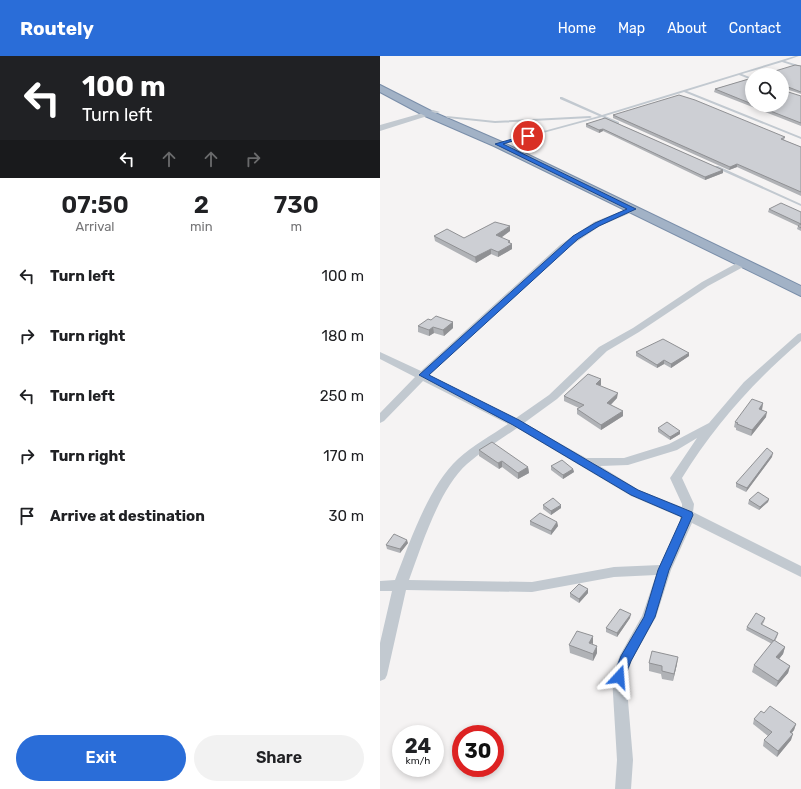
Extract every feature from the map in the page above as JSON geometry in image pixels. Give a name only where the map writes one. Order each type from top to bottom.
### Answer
[{"type":"highway","points":[[380,85],[433,113],[448,117],[498,144]]},
{"type":"highway","points":[[380,88],[801,292]]},
{"type":"street","points":[[380,128],[433,113]]},
{"type":"street","points":[[380,419],[423,375],[575,238],[597,224],[632,209]]},
{"type":"street","points":[[380,675],[400,585],[426,518],[450,476],[463,461],[553,397],[603,349],[636,330],[705,284],[742,264]]},
{"type":"street","points":[[623,789],[626,760],[619,677],[621,668],[649,617],[664,570],[688,515],[688,504],[676,478],[713,424],[748,383],[801,336]]},
{"type":"street","points":[[380,355],[516,422],[635,493],[688,515],[801,572]]},
{"type":"street","points":[[584,462],[624,462],[673,447],[713,424]]},
{"type":"street","points":[[380,586],[532,587],[614,572],[664,570]]},
{"type":"lane","points":[[498,144],[602,116],[798,56]]},
{"type":"lane","points":[[783,61],[801,67]]},
{"type":"lane","points":[[739,74],[745,76]]},
{"type":"lane","points":[[684,91],[801,138]]},
{"type":"lane","points":[[561,98],[624,126]]},
{"type":"lane","points":[[448,117],[495,122],[602,116]]},
{"type":"lane","points":[[709,164],[801,205]]},
{"type":"building","points":[[795,65],[801,66],[801,92],[789,87],[789,68],[785,68]]},
{"type":"building","points":[[745,80],[745,101],[715,89]]},
{"type":"building","points":[[789,92],[801,96],[801,123],[773,112],[789,112]]},
{"type":"building","points":[[679,95],[695,100],[785,137],[781,139],[801,147],[801,192],[737,164],[730,167],[613,115]]},
{"type":"building","points":[[605,118],[723,170],[705,177],[603,129],[599,130],[586,124]]},
{"type":"building","points":[[781,203],[801,212],[801,224],[769,209]]},
{"type":"building","points":[[495,222],[510,226],[496,235],[510,241],[508,242],[512,244],[498,252],[491,249],[475,257],[434,236],[447,229],[464,238]]},
{"type":"building","points":[[436,316],[453,322],[443,330],[433,327],[429,330],[418,326],[428,319],[431,320]]},
{"type":"building","points":[[663,339],[689,353],[671,364],[664,360],[657,365],[636,352]]},
{"type":"building","points":[[588,374],[601,379],[596,384],[618,393],[607,403],[623,411],[601,425],[577,409],[584,405],[564,396]]},
{"type":"building","points":[[752,399],[763,403],[759,409],[767,412],[752,430],[735,422]]},
{"type":"building","points":[[667,422],[680,431],[670,437],[658,428]]},
{"type":"building","points":[[492,442],[528,467],[518,473],[502,461],[498,463],[479,450]]},
{"type":"building","points":[[767,448],[773,453],[747,488],[736,483]]},
{"type":"building","points":[[562,460],[573,469],[563,475],[551,466]]},
{"type":"building","points":[[758,492],[769,499],[760,507],[749,500]]},
{"type":"building","points":[[553,498],[561,505],[551,511],[543,505]]},
{"type":"building","points":[[540,513],[557,522],[551,531],[530,521]]},
{"type":"building","points":[[394,534],[407,540],[400,549],[386,545]]},
{"type":"building","points":[[579,584],[588,589],[579,599],[570,593]]},
{"type":"building","points":[[620,609],[631,614],[617,633],[606,628]]},
{"type":"building","points":[[756,613],[765,618],[761,624],[778,633],[774,641],[747,627]]},
{"type":"building","points":[[577,631],[593,636],[589,643],[597,646],[593,654],[569,645]]},
{"type":"building","points":[[774,640],[785,647],[776,657],[790,666],[778,681],[754,665]]},
{"type":"building","points":[[652,651],[678,657],[674,674],[662,671],[662,666],[649,663]]},
{"type":"building","points":[[770,706],[796,724],[790,732],[793,734],[778,751],[764,740],[772,732],[754,719],[761,711],[764,713]]},
{"type":"route","points":[[528,136],[498,144],[632,209],[597,224],[575,238],[423,375],[516,422],[635,493],[688,515],[686,523],[664,570],[649,617],[621,668],[619,677]]}]
